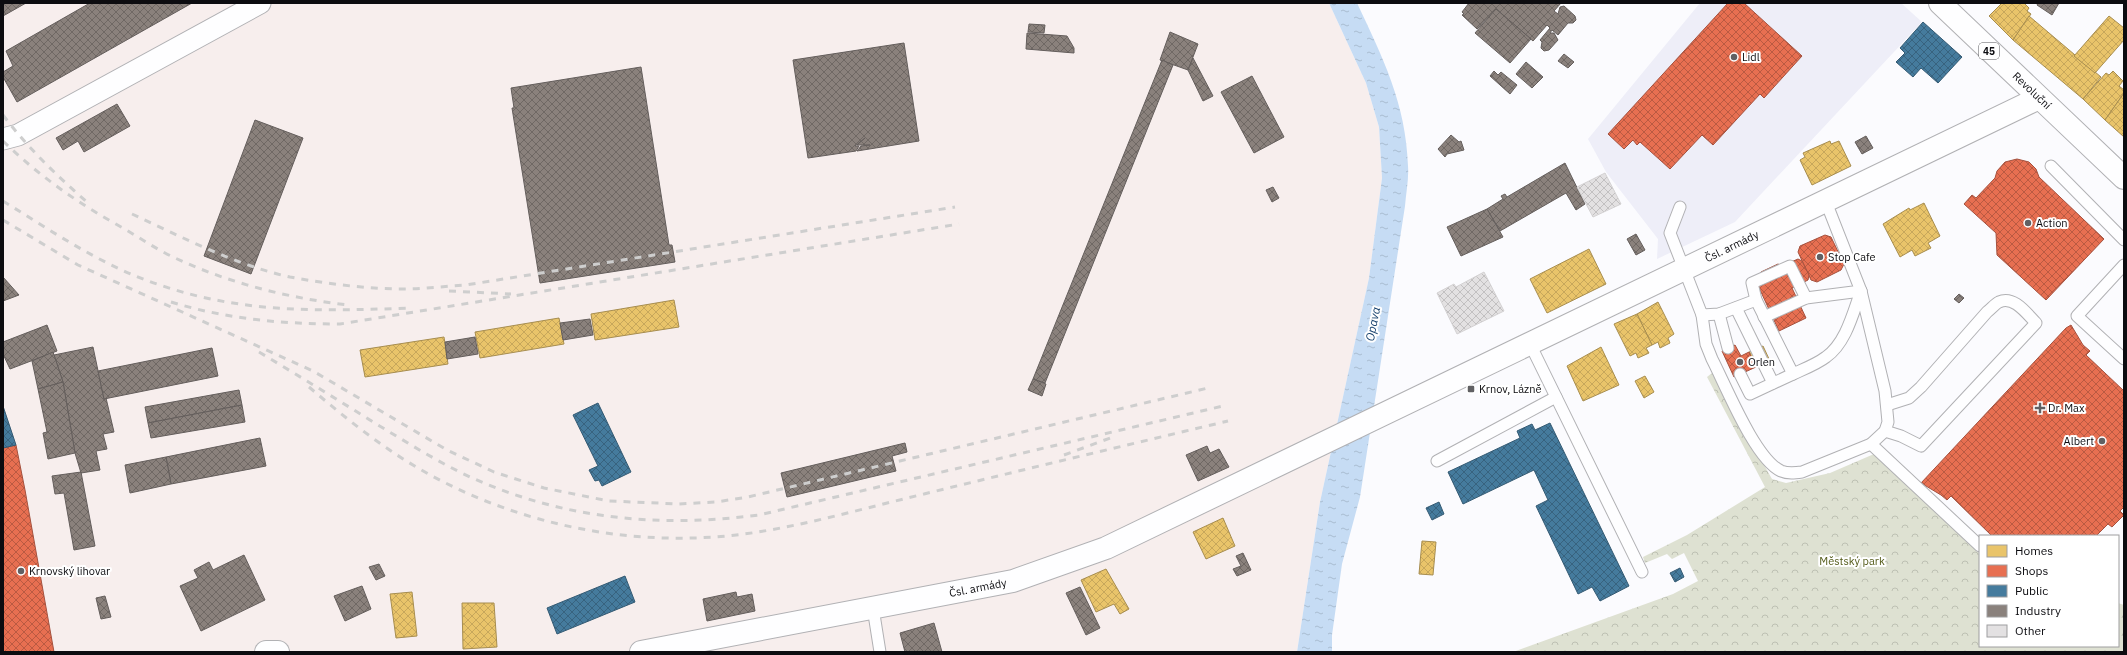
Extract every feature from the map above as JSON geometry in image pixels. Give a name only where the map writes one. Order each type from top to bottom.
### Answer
[{"type":"main road","name":"Revoluční","points":[[1940,3],[2124,178]]},
{"type":"main road","name":"Čsl. armády","points":[[641,652],[1013,581],[1092,553],[1293,459],[1424,394],[1683,271],[2039,98]]},
{"type":"main road","points":[[266,652],[278,652]]},
{"type":"street","points":[[3,139],[18,135],[260,3]]},
{"type":"lane","points":[[2051,166],[2124,240]]},
{"type":"lane","points":[[1680,207],[1670,233],[1683,271],[1702,316],[1706,344],[1712,359],[1758,450],[1781,472],[1791,474],[1802,472],[1871,444],[1885,431],[1888,422],[1887,405],[1861,291],[1826,202]]},
{"type":"lane","points":[[1793,374],[1756,300],[1752,283],[1790,266],[1806,298]]},
{"type":"lane","points":[[2123,266],[2077,316],[2124,359]]},
{"type":"lane","points":[[1764,317],[1806,298],[1861,291]]},
{"type":"lane","points":[[1740,374],[1750,394],[1826,357],[1837,348],[1845,333],[1861,291]]},
{"type":"lane","points":[[1702,316],[1719,314],[1756,300]]},
{"type":"lane","points":[[1885,431],[1901,436],[1921,446],[2036,323],[2016,304],[2007,300],[1999,302],[1987,312],[1910,398],[1887,405]]},
{"type":"lane","points":[[1736,308],[1773,383]]},
{"type":"lane","points":[[1719,314],[1728,348]]},
{"type":"lane","points":[[1530,344],[1642,572]]},
{"type":"lane","points":[[1437,461],[1556,397]]},
{"type":"lane","points":[[1871,444],[1979,545]]},
{"type":"lane","points":[[873,608],[880,652]]},
{"type":"shaded area","points":[[3,3],[1329,3],[1366,83],[1379,127],[1382,178],[1369,278],[1320,502],[1297,652],[3,652]]},
{"type":"shaded area","points":[[1700,3],[1901,3],[1922,22],[1735,222],[1657,259],[1658,239],[1606,172],[1588,139]]},
{"type":"green space","name":"Městský park","points":[[1712,373],[1772,479],[1786,483],[1830,473],[1874,454],[1979,553],[1979,647],[2119,647],[2119,603],[2124,605],[2124,652],[1513,652],[1673,594],[1698,581],[1684,553],[1672,559],[1667,554],[1645,563],[1643,557],[1687,535],[1765,487],[1707,377]]},
{"type":"water","name":"Opava","points":[[1329,3],[1357,3],[1376,43],[1392,82],[1403,122],[1408,176],[1405,206],[1360,497],[1342,564],[1332,635],[1332,652],[1297,652],[1320,502],[1369,278],[1382,178],[1379,127],[1366,83]]},
{"type":"building: Homes","points":[[2002,3],[2024,3],[2029,8],[2027,11],[2031,14],[2013,40],[1989,16]]},
{"type":"building: Homes","points":[[2029,16],[2101,77],[2083,99],[2013,40]]},
{"type":"building: Homes","points":[[2109,16],[2124,28],[2124,40],[2095,73],[2074,56]]},
{"type":"building: Homes","points":[[2113,71],[2123,81],[2119,86],[2124,90],[2124,93],[2105,120],[2083,99],[2106,73],[2109,75]]},
{"type":"building: Homes","points":[[2124,93],[2124,137],[2105,120]]},
{"type":"building: Homes","points":[[1830,141],[1831,144],[1839,141],[1851,166],[1812,185],[1800,160],[1805,157],[1803,153]]},
{"type":"building: Homes","points":[[1924,203],[1940,236],[1928,243],[1931,248],[1915,256],[1912,250],[1900,257],[1883,224],[1909,208],[1910,210]]},
{"type":"building: Homes","points":[[1589,249],[1606,284],[1547,313],[1530,279]]},
{"type":"building: Homes","points":[[674,300],[679,327],[595,340],[591,314]]},
{"type":"building: Homes","points":[[1658,302],[1674,334],[1668,338],[1670,343],[1660,348],[1658,342],[1652,345],[1637,314]]},
{"type":"building: Homes","points":[[1637,314],[1652,345],[1646,348],[1649,353],[1638,358],[1636,353],[1630,356],[1614,324]]},
{"type":"building: Homes","points":[[559,318],[564,344],[480,358],[475,332]]},
{"type":"building: Homes","points":[[444,337],[448,364],[365,377],[360,350]]},
{"type":"building: Homes","name":"Orlen","points":[[1763,346],[1770,361],[1756,367],[1749,352]]},
{"type":"building: Homes","points":[[1601,347],[1619,385],[1583,401],[1567,366]]},
{"type":"building: Homes","points":[[1645,376],[1654,392],[1644,398],[1635,381]]},
{"type":"building: Homes","points":[[1223,518],[1235,546],[1206,559],[1193,532]]},
{"type":"building: Homes","points":[[1422,541],[1436,542],[1433,575],[1419,574]]},
{"type":"building: Homes","points":[[1106,569],[1129,609],[1120,614],[1114,604],[1096,612],[1081,580]]},
{"type":"building: Homes","points":[[412,592],[417,636],[396,638],[390,594]]},
{"type":"building: Homes","points":[[462,603],[494,603],[497,647],[463,649]]},
{"type":"building: Shops","points":[[1728,3],[1744,3],[1802,56],[1764,98],[1760,94],[1713,145],[1702,135],[1670,169],[1640,142],[1637,145],[1633,140],[1624,149],[1608,134]]},
{"type":"building: Shops","points":[[2017,159],[2029,162],[2036,169],[2039,177],[2104,239],[2046,300],[1997,255],[1996,233],[1964,204],[1972,195],[1976,198],[1995,178],[1997,171],[2005,162]]},
{"type":"building: Shops","name":"Stop Cafe","points":[[1825,235],[1831,237],[1844,264],[1841,270],[1817,282],[1811,280],[1798,252],[1800,246]]},
{"type":"building: Shops","points":[[1798,259],[1802,261],[1809,275],[1808,280],[1792,288],[1806,318],[1779,331],[1755,279],[1761,272],[1778,264],[1782,266]]},
{"type":"building: Shops","points":[[2071,325],[2083,345],[2090,351],[2086,355],[2124,391],[2124,507],[2120,511],[2124,515],[2112,527],[2108,524],[2097,535],[1991,535],[1951,496],[1947,500],[1921,483],[2066,328]]},
{"type":"building: Shops","name":"Orlen","points":[[1735,345],[1741,356],[1749,352],[1756,367],[1734,377],[1722,351]]},
{"type":"building: Shops","name":"Krnovský lihovar","points":[[16,445],[54,652],[3,652],[3,448]]},
{"type":"building: Public","points":[[1923,22],[1962,57],[1938,83],[1921,68],[1913,77],[1896,62],[1905,53],[1900,48]]},
{"type":"building: Public","points":[[598,403],[631,472],[602,486],[599,480],[595,481],[589,470],[598,466],[573,415]]},
{"type":"building: Public","points":[[3,406],[16,445],[3,448]]},
{"type":"building: Public","points":[[1550,423],[1629,586],[1600,601],[1592,587],[1578,594],[1536,506],[1548,500],[1534,470],[1463,504],[1448,472],[1520,438],[1517,431],[1532,424],[1535,430]]},
{"type":"building: Public","points":[[1439,502],[1444,514],[1432,520],[1426,508]]},
{"type":"building: Public","points":[[1680,568],[1684,577],[1675,582],[1670,573]]},
{"type":"building: Public","points":[[625,576],[635,602],[557,634],[547,608]]},
{"type":"building: Industry","points":[[3,3],[26,3],[3,16]]},
{"type":"building: Industry","points":[[90,3],[192,3],[17,102],[3,77],[3,72],[13,66],[6,51]]},
{"type":"building: Industry","points":[[1469,3],[1561,3],[1554,11],[1558,14],[1560,7],[1564,6],[1575,16],[1576,20],[1573,23],[1568,23],[1558,35],[1552,30],[1550,33],[1554,33],[1558,40],[1549,50],[1544,51],[1541,48],[1542,42],[1540,40],[1550,28],[1547,25],[1533,41],[1496,9],[1477,29],[1462,15],[1464,14],[1462,12]]},
{"type":"building: Industry","points":[[2038,3],[2059,3],[2052,15],[2037,5]]},
{"type":"building: Industry","points":[[1496,9],[1531,39],[1510,63],[1475,33]]},
{"type":"building: Industry","points":[[1029,24],[1045,25],[1044,33],[1028,32]]},
{"type":"building: Industry","points":[[1170,32],[1198,44],[1188,70],[1160,60]]},
{"type":"building: Industry","points":[[1027,33],[1067,36],[1074,48],[1074,53],[1026,49]]},
{"type":"building: Industry","points":[[904,43],[919,141],[857,151],[861,146],[870,145],[857,145],[865,138],[855,146],[859,146],[856,151],[808,158],[793,60]]},
{"type":"building: Industry","points":[[1564,54],[1574,62],[1568,68],[1558,61]]},
{"type":"building: Industry","points":[[1193,58],[1213,96],[1203,101],[1188,70]]},
{"type":"building: Industry","points":[[1162,60],[1173,65],[1045,383],[1033,379]]},
{"type":"building: Industry","points":[[1526,62],[1543,77],[1532,88],[1516,74]]},
{"type":"building: Industry","points":[[641,67],[669,245],[672,245],[675,262],[540,283],[512,108],[514,108],[511,88]]},
{"type":"building: Industry","points":[[1494,71],[1498,75],[1501,72],[1517,85],[1510,94],[1490,76]]},
{"type":"building: Industry","points":[[1252,76],[1284,137],[1254,153],[1221,92]]},
{"type":"building: Industry","points":[[117,104],[130,126],[84,152],[78,141],[63,150],[56,138]]},
{"type":"building: Industry","points":[[255,120],[303,138],[251,274],[204,256]]},
{"type":"building: Industry","points":[[1451,135],[1459,142],[1461,141],[1464,150],[1447,154],[1445,157],[1438,149]]},
{"type":"building: Industry","points":[[1866,136],[1873,148],[1862,154],[1855,142]]},
{"type":"building: Industry","points":[[1565,163],[1585,204],[1576,210],[1566,193],[1500,231],[1487,209],[1503,199],[1501,196],[1505,194],[1507,197]]},
{"type":"building: Industry","points":[[1273,187],[1279,198],[1272,202],[1266,190]]},
{"type":"building: Industry","points":[[1487,209],[1503,237],[1461,256],[1447,227]]},
{"type":"building: Industry","points":[[1636,234],[1645,250],[1636,255],[1627,239]]},
{"type":"building: Industry","points":[[3,277],[19,295],[3,301]]},
{"type":"building: Industry","points":[[1959,294],[1964,298],[1959,303],[1954,299]]},
{"type":"building: Industry","points":[[590,319],[593,335],[563,340],[560,323]]},
{"type":"building: Industry","points":[[47,325],[57,351],[10,369],[3,354],[3,342]]},
{"type":"building: Industry","points":[[475,337],[478,354],[447,359],[445,342]]},
{"type":"building: Industry","points":[[93,347],[104,399],[106,398],[114,432],[103,434],[107,449],[96,451],[100,470],[81,473],[75,453],[63,382],[54,355]]},
{"type":"building: Industry","points":[[212,348],[218,376],[104,399],[98,371]]},
{"type":"building: Industry","points":[[53,352],[63,382],[38,389],[32,361]]},
{"type":"building: Industry","points":[[1033,379],[1046,384],[1042,396],[1028,390]]},
{"type":"building: Industry","points":[[63,382],[75,453],[48,459],[43,433],[47,432],[38,389]]},
{"type":"building: Industry","points":[[239,390],[242,405],[148,423],[145,407]]},
{"type":"building: Industry","points":[[242,405],[245,422],[151,438],[148,423]]},
{"type":"building: Industry","points":[[260,438],[266,466],[171,484],[166,457]]},
{"type":"building: Industry","points":[[905,443],[907,452],[892,456],[896,471],[787,497],[781,473]]},
{"type":"building: Industry","points":[[1207,446],[1210,453],[1219,449],[1229,467],[1198,481],[1186,455]]},
{"type":"building: Industry","points":[[166,457],[171,484],[130,493],[125,465]]},
{"type":"building: Industry","points":[[81,472],[95,546],[74,550],[64,493],[55,494],[52,476]]},
{"type":"building: Industry","points":[[1243,553],[1251,570],[1237,576],[1233,569],[1241,566],[1236,556]]},
{"type":"building: Industry","points":[[244,555],[265,600],[201,631],[180,586],[198,578],[194,570],[209,562],[213,570]]},
{"type":"building: Industry","points":[[379,564],[385,576],[376,580],[369,567]]},
{"type":"building: Industry","points":[[362,586],[371,609],[345,621],[334,596]]},
{"type":"building: Industry","points":[[1080,587],[1100,628],[1086,635],[1066,593]]},
{"type":"building: Industry","points":[[736,592],[737,597],[752,594],[755,611],[707,621],[703,599]]},
{"type":"building: Industry","points":[[105,596],[111,617],[101,619],[96,598]]},
{"type":"building: Industry","points":[[934,623],[942,652],[905,652],[900,633]]},
{"type":"building: Other","points":[[1605,173],[1621,204],[1593,217],[1577,187]]},
{"type":"building: Other","points":[[1484,272],[1504,311],[1457,334],[1437,293],[1454,284],[1456,287]]},
{"type":"railway","points":[[3,115],[43,161],[87,202]]},
{"type":"railway","points":[[3,141],[45,178],[60,189],[154,247],[173,257],[237,282],[281,294],[348,305]]},
{"type":"railway","points":[[3,201],[79,248],[119,269],[160,285],[191,294],[253,306],[315,310],[411,308]]},
{"type":"railway","points":[[132,214],[209,250],[269,272],[333,284],[376,288],[420,289],[466,285],[955,207]]},
{"type":"railway","points":[[3,220],[78,265],[313,371],[447,450],[494,472],[544,488],[609,501],[679,504],[716,502],[748,497],[1208,388]]},
{"type":"railway","points":[[171,302],[213,313],[275,322],[340,324],[959,224]]},
{"type":"railway","points":[[449,291],[511,294]]},
{"type":"railway","points":[[259,352],[412,445],[470,477],[505,491],[576,511],[612,517],[648,520],[721,519],[759,515],[1223,406]]},
{"type":"railway","points":[[309,387],[350,421],[394,453],[435,477],[478,498],[522,514],[568,526],[616,534],[663,538],[711,537],[758,532],[800,524],[1228,421]]},
{"type":"railway","points":[[1064,455],[1113,437]]},
{"type":"place","name":"Lidl","points":[[1734,57]]},
{"type":"place","name":"Action","points":[[2028,223]]},
{"type":"place","name":"Stop Cafe","points":[[1820,257]]},
{"type":"place","name":"Orlen","points":[[1740,362]]},
{"type":"place","name":"Krnov, Lázně","points":[[1471,389]]},
{"type":"place","name":"Dr. Max","points":[[2040,408]]},
{"type":"place","name":"Albert","points":[[2102,441]]},
{"type":"place","name":"Krnovský lihovar","points":[[21,571]]}]
